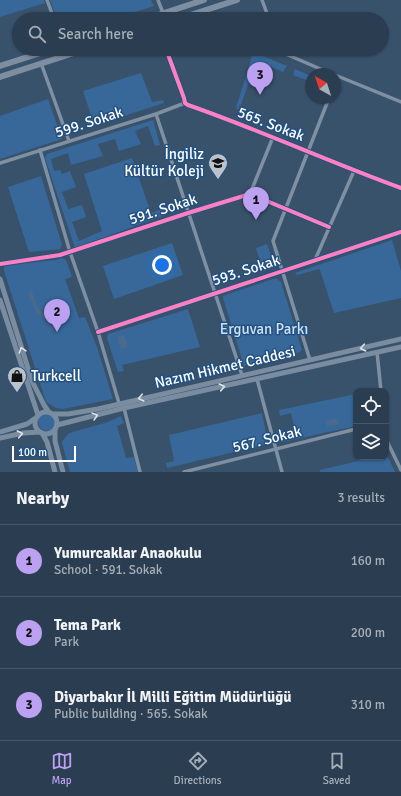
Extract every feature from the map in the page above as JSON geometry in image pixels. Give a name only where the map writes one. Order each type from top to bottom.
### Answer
[{"type":"main road","points":[[167,12],[204,0]]},
{"type":"main road","points":[[200,12],[237,0]]},
{"type":"main road","points":[[0,66],[31,56]]},
{"type":"main road","points":[[0,77],[64,56]]},
{"type":"main road","points":[[0,279],[32,381],[48,411],[57,417],[55,441],[62,472]]},
{"type":"main road","points":[[0,300],[37,416],[35,420],[36,426],[47,442],[55,472]]},
{"type":"main road","name":"Nazım Hikmet Caddesi","points":[[54,414],[82,412],[401,339]]},
{"type":"main road","name":"Nazım Hikmet Caddesi","points":[[56,427],[124,408],[401,346]]},
{"type":"main road","points":[[0,432],[27,424],[44,411],[48,411]]},
{"type":"main road","points":[[0,438],[23,433],[50,433],[56,427]]},
{"type":"street","points":[[47,0],[51,12]]},
{"type":"street","points":[[158,0],[164,12]]},
{"type":"street","points":[[262,0],[266,12]]},
{"type":"street","points":[[168,56],[185,103]]},
{"type":"street","points":[[290,56],[319,68]]},
{"type":"street","points":[[41,63],[69,141]]},
{"type":"street","points":[[341,77],[401,102]]},
{"type":"street","name":"599. Sokak","points":[[0,163],[156,114],[185,103]]},
{"type":"street","name":"565. Sokak","points":[[185,103],[309,151],[354,171],[401,188]]},
{"type":"street","points":[[310,360],[273,241],[327,104]]},
{"type":"street","points":[[156,114],[242,375]]},
{"type":"street","points":[[273,137],[250,194],[328,227]]},
{"type":"street","points":[[40,150],[70,252],[98,332],[119,403]]},
{"type":"street","points":[[315,260],[328,227],[354,171]]},
{"type":"street","name":"591. Sokak","points":[[0,264],[60,256],[188,212],[250,194]]},
{"type":"street","name":"593. Sokak","points":[[98,332],[401,232]]},
{"type":"street","points":[[377,352],[381,388]]},
{"type":"street","points":[[257,379],[282,472]]},
{"type":"street","points":[[124,408],[140,472]]},
{"type":"street","name":"567. Sokak","points":[[184,472],[353,431]]},
{"type":"street","points":[[389,445],[401,470]]},
{"type":"green space","points":[[0,0],[44,0],[45,3],[12,12],[0,17]]},
{"type":"green space","points":[[50,0],[151,0],[154,6],[135,12],[54,12]]},
{"type":"green space","points":[[252,56],[263,56],[287,66],[283,72],[261,62],[251,85],[248,84],[241,105],[240,104],[238,110],[236,108]]},
{"type":"green space","points":[[295,69],[305,73],[305,80],[293,75]]},
{"type":"green space","points":[[141,73],[152,102],[163,100],[164,103],[90,127],[87,119],[92,118],[83,91]]},
{"type":"green space","points":[[48,99],[62,139],[0,159],[0,116]]},
{"type":"green space","points":[[153,120],[160,145],[155,146],[148,126],[135,131],[141,144],[119,151],[115,139],[98,144],[103,156],[71,165],[68,153],[51,159],[54,171],[60,170],[62,174],[70,171],[76,187],[62,192],[68,209],[82,205],[86,217],[72,222],[79,241],[102,231],[84,174],[132,158],[151,213],[163,209],[165,215],[75,248],[45,158],[47,154]]},
{"type":"green space","points":[[41,176],[62,245],[60,249],[29,252],[8,187]]},
{"type":"green space","points":[[392,240],[401,271],[401,298],[334,313],[320,270],[297,275],[295,273]]},
{"type":"green space","points":[[172,243],[183,275],[114,299],[103,266]]},
{"type":"green space","points":[[267,244],[275,267],[263,271],[256,248]]},
{"type":"green space","points":[[62,258],[66,260],[72,277],[65,279],[79,318],[85,317],[97,347],[113,399],[63,409],[56,408],[46,402],[4,271],[4,267],[6,265],[56,260]]},
{"type":"green space","name":"Erguvan Parkı","points":[[276,278],[281,282],[302,350],[300,352],[244,366],[223,296]]},
{"type":"green space","points":[[188,309],[200,347],[122,365],[124,371],[118,372],[107,338],[108,334]]},
{"type":"green space","points":[[353,395],[353,427],[282,442],[279,438],[296,435],[291,413],[280,416],[279,410]]},
{"type":"green space","points":[[47,413],[53,416],[56,422],[53,428],[47,431],[41,428],[38,422],[41,416]]},
{"type":"green space","points":[[262,413],[268,444],[167,468],[166,463],[174,461],[169,435]]},
{"type":"green space","points":[[121,416],[124,423],[117,426],[126,458],[134,457],[138,472],[70,472],[62,443],[69,433],[108,422]]},
{"type":"green space","points":[[389,459],[395,472],[320,472],[320,470],[362,460]]},
{"type":"shaded area","points":[[31,289],[38,309],[49,313],[55,329],[52,330],[45,320],[36,313],[33,303],[28,296]]},
{"type":"shaded area","points":[[124,335],[128,347],[121,349],[117,337]]},
{"type":"shaded area","points":[[338,418],[339,424],[327,427],[326,421]]},
{"type":"cycle path","points":[[169,56],[185,103],[188,105],[401,188]]},
{"type":"cycle path","points":[[0,264],[60,255],[250,194],[329,227]]},
{"type":"cycle path","points":[[98,332],[401,232]]},
{"type":"place","name":"Diyarbakır İl Milli Eğitim Müdürlüğü","points":[[260,95]]},
{"type":"place","name":"İngiliz Kültür Koleji","points":[[218,180]]},
{"type":"place","name":"Yumurcaklar Anaokulu","points":[[256,220]]},
{"type":"place","name":"Tema Park","points":[[57,332]]},
{"type":"place","name":"Turkcell","points":[[17,393]]}]
